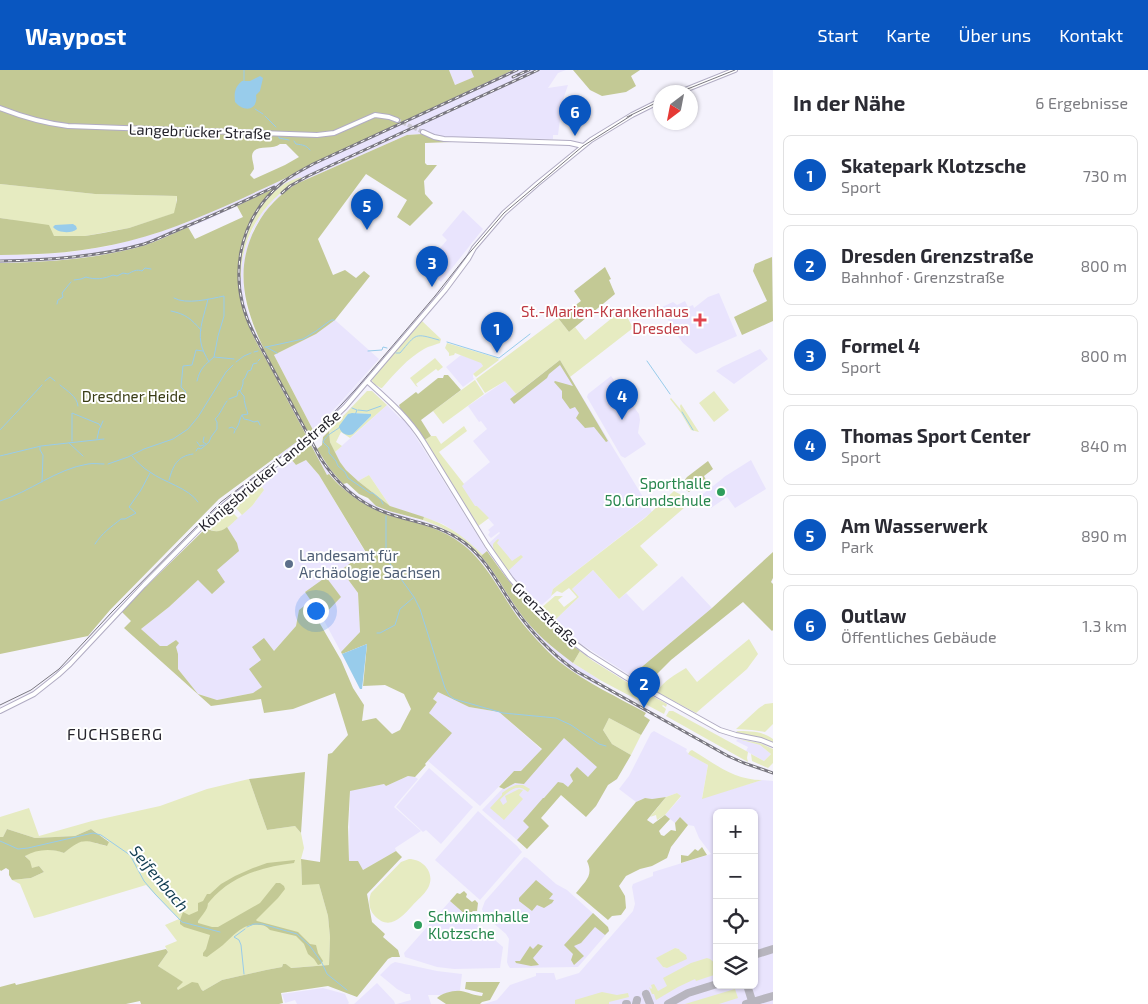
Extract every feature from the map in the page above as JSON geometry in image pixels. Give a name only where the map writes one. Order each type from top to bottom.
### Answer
[{"type":"main road","points":[[698,85],[736,70]]},
{"type":"main road","name":"Königsbrücker Landstraße","points":[[0,711],[34,694],[58,676],[215,513],[322,430],[345,407],[445,290],[496,220],[530,189],[583,146],[632,115],[653,104]]},
{"type":"main road","name":"Langebrücker Straße","points":[[0,108],[25,118],[68,126],[243,133],[321,134],[339,131],[376,115],[397,120]]},
{"type":"main road","points":[[423,132],[444,139],[570,143],[583,146]]},
{"type":"main road","points":[[570,143],[573,146],[574,153]]},
{"type":"main road","name":"Grenzstraße","points":[[367,381],[412,424],[486,545],[523,594],[552,624],[581,649],[672,704],[725,732],[761,740],[773,745]]},
{"type":"shaded area","points":[[449,70],[471,70],[475,77],[455,85]]},
{"type":"shaded area","points":[[513,70],[566,70],[558,73],[548,88],[568,85],[562,103],[558,135],[553,135],[553,139],[450,137],[434,135],[424,130],[422,134],[407,135],[296,184],[273,202],[260,219],[253,231],[246,253],[243,276],[245,302],[261,345],[308,434],[313,430],[274,355],[316,334],[335,320],[379,359],[315,429],[331,414],[368,373],[359,387],[327,421],[277,461],[275,457],[306,435],[248,325],[241,303],[238,279],[239,255],[246,230],[256,211],[273,189],[205,221],[144,245],[75,259],[0,263],[0,255],[71,252],[109,246],[157,233],[187,222]],"holes":[[[301,177],[301,179],[289,185],[277,195],[258,218],[243,253],[240,279],[240,263],[244,244],[248,230],[255,218],[268,198],[280,187]]]},
{"type":"shaded area","points":[[463,210],[483,229],[441,282],[423,268],[447,240],[442,235]]},
{"type":"shaded area","name":"St.-Marien-Krankenhaus Dresden","points":[[719,293],[737,336],[696,354],[683,343],[673,330],[662,307],[673,302],[677,305],[685,301],[688,307],[693,305],[694,308],[708,297]]},
{"type":"shaded area","points":[[760,349],[768,359],[734,384],[716,371],[722,367]]},
{"type":"shaded area","points":[[461,355],[481,362],[483,366],[473,374],[474,379],[463,387],[446,367]]},
{"type":"shaded area","points":[[560,360],[652,512],[553,589],[551,597],[537,609],[523,594],[487,545],[500,533],[491,538],[488,535],[490,532],[488,530],[494,525],[477,506],[475,507],[461,486],[490,462],[473,441],[487,429],[481,421],[479,422],[468,406],[505,381],[516,394]]},
{"type":"shaded area","points":[[611,376],[639,414],[638,433],[646,444],[625,458],[621,456],[587,397],[588,394]]},
{"type":"shaded area","points":[[387,405],[406,422],[421,445],[487,551],[483,555],[443,524],[390,506],[369,475],[358,481],[340,462],[335,452]]},
{"type":"shaded area","points":[[313,444],[337,478],[357,495],[383,509],[436,525],[453,533],[469,544],[489,565],[527,622],[552,647],[600,680],[597,685],[560,662],[535,637],[514,611],[488,570],[467,548],[441,531],[386,514],[361,502],[347,492],[329,474],[327,475],[311,445]]},
{"type":"shaded area","points":[[291,459],[296,465],[306,460],[319,475],[367,555],[341,570],[358,593],[360,632],[341,652],[322,617],[341,597],[306,592],[311,601],[299,610],[296,626],[274,651],[261,660],[263,687],[253,693],[217,700],[198,694],[178,669],[178,654],[175,646],[178,643],[176,640],[167,646],[159,646],[141,629],[169,607],[198,580],[225,582],[217,570],[237,543],[227,527],[252,506],[264,490],[259,483]]},
{"type":"shaded area","points":[[751,460],[766,489],[735,508],[727,497],[711,508],[699,497],[724,477]]},
{"type":"shaded area","points":[[593,570],[619,599],[626,593],[643,611],[682,576],[712,608],[631,676],[578,642],[554,621],[579,597],[572,589]]},
{"type":"shaded area","points":[[438,692],[469,707],[499,712],[542,750],[521,772],[514,771],[480,806],[428,761],[436,750],[428,713],[437,702],[433,699]]},
{"type":"shaded area","points":[[654,731],[687,749],[686,751],[689,754],[708,765],[702,798],[762,780],[773,781],[773,1004],[484,1004],[497,1000],[510,985],[536,976],[536,973],[554,973],[556,980],[579,973],[633,911],[635,904],[633,884],[653,876],[653,872],[711,854],[699,838],[694,826],[688,825],[680,817],[675,823],[665,815],[681,797],[677,793],[666,797],[645,798],[636,802],[619,789],[629,776],[651,733]],"holes":[[[675,948],[679,949],[667,968],[663,967],[657,958]]]},
{"type":"shaded area","points":[[563,736],[598,767],[588,777],[578,774],[568,787],[523,821],[530,827],[517,840],[482,810],[506,785],[528,775],[548,757]]},
{"type":"shaded area","points":[[738,739],[760,745],[771,754],[764,761],[746,751],[748,747],[736,741]]},
{"type":"shaded area","points":[[429,768],[473,807],[441,844],[426,830],[423,832],[396,807]]},
{"type":"shaded area","points":[[408,776],[418,779],[394,807],[421,831],[395,848],[396,851],[363,870],[349,861],[350,790],[384,784],[386,786]]},
{"type":"shaded area","points":[[478,811],[522,852],[480,900],[435,860]]},
{"type":"shaded area","points":[[524,857],[556,884],[567,890],[608,927],[609,931],[578,967],[510,968],[508,965],[509,939],[506,934],[484,915],[482,909],[485,901]]},
{"type":"shaded area","points":[[450,901],[503,947],[500,968],[454,969],[437,967],[405,957],[404,953]]},
{"type":"shaded area","points":[[395,962],[462,974],[460,990],[440,995],[428,995],[431,1004],[397,1004],[411,1000],[410,994],[397,989],[380,975]]},
{"type":"shaded area","points":[[377,983],[395,1004],[354,1004]]},
{"type":"shaded area","points":[[323,988],[345,994],[349,1003],[297,1004],[295,1000],[285,1003],[282,994]]},
{"type":"green space","points":[[0,70],[449,70],[455,85],[474,77],[471,70],[513,70],[210,213],[149,235],[113,245],[64,252],[0,255],[0,218],[49,225],[54,236],[85,236],[129,228],[174,213],[177,196],[95,194],[0,184]],"holes":[[[286,144],[299,157],[254,179],[250,175],[254,169],[253,152],[259,148]]]},
{"type":"green space","points":[[573,70],[640,70],[631,76],[636,86],[626,92],[602,96],[590,90]]},
{"type":"green space","points":[[423,132],[451,140],[451,142],[425,143],[425,163],[427,165],[437,165],[424,181],[425,194],[433,203],[410,226],[397,217],[407,200],[366,174],[318,239],[333,275],[345,270],[356,278],[364,271],[370,276],[335,320],[316,334],[274,355],[313,430],[308,434],[258,337],[251,319],[244,282],[244,263],[248,244],[257,225],[269,207],[284,192],[296,184],[407,135],[422,134]]},
{"type":"green space","points":[[301,177],[302,179],[276,197],[257,220],[245,248],[240,279],[240,266],[245,240],[255,216],[262,205],[280,187]]},
{"type":"green space","points":[[0,184],[95,194],[177,196],[175,213],[129,228],[85,236],[54,236],[13,220],[0,218]]},
{"type":"green space","name":"Dresdner Heide","points":[[275,188],[263,201],[246,231],[238,264],[240,298],[250,330],[306,435],[219,499],[110,610],[88,636],[0,654],[0,263],[55,261],[110,254],[146,245],[188,227],[195,239],[243,217],[237,206]]},
{"type":"green space","points":[[772,257],[773,321],[742,335],[734,317],[767,301],[753,271],[755,264]]},
{"type":"green space","points":[[605,267],[615,294],[569,332],[558,318],[581,301],[574,291]]},
{"type":"green space","points":[[623,309],[633,328],[570,377],[560,360],[516,394],[505,381],[485,393],[476,379],[558,318],[569,332],[575,327],[585,340]]},
{"type":"green space","points":[[422,321],[441,339],[440,343],[426,348],[412,357],[382,388],[375,385],[372,381],[373,377]]},
{"type":"green space","points":[[447,343],[499,360],[476,377],[473,374],[483,366],[481,363],[455,353],[449,356],[445,348]]},
{"type":"green space","points":[[435,358],[443,367],[438,371],[436,369],[416,384],[418,387],[416,386],[410,378]]},
{"type":"green space","points":[[560,360],[608,441],[606,442],[594,427],[585,428],[576,418],[579,413],[575,407],[570,409],[562,398],[562,391],[554,382],[573,386],[560,365],[547,378],[514,404],[510,399]]},
{"type":"green space","points":[[444,375],[448,375],[461,390],[421,420],[431,436],[423,441],[402,413],[399,405],[416,392],[418,394],[438,378],[443,378]]},
{"type":"green space","points":[[475,380],[484,394],[443,424],[433,411]]},
{"type":"green space","points":[[367,391],[372,391],[387,405],[350,438],[341,432],[336,442],[342,446],[335,452],[330,442],[329,431]],"holes":[[[352,413],[371,414],[371,416],[353,434]]]},
{"type":"green space","points":[[714,391],[729,410],[714,422],[699,403]]},
{"type":"green space","points":[[671,398],[681,410],[681,404],[699,432],[691,430]]},
{"type":"green space","points":[[464,426],[467,431],[439,452],[464,484],[462,486],[475,506],[489,518],[477,527],[423,441],[431,436],[436,436],[441,444]]},
{"type":"green space","points":[[329,431],[330,442],[346,470],[390,506],[424,517],[423,520],[376,506],[347,483],[343,484],[317,449],[322,445],[323,437]]},
{"type":"green space","points":[[311,445],[327,475],[329,474],[341,487],[371,508],[439,531],[467,548],[478,558],[520,619],[552,656],[581,677],[646,713],[644,716],[650,720],[641,735],[609,718],[603,730],[612,744],[631,755],[617,779],[608,785],[596,806],[586,817],[561,795],[541,818],[549,826],[527,849],[517,840],[529,827],[523,821],[558,782],[568,787],[573,781],[570,775],[577,767],[588,777],[597,767],[564,738],[524,784],[515,783],[504,789],[499,787],[514,771],[521,771],[542,749],[499,712],[469,707],[438,692],[433,699],[437,702],[429,713],[452,733],[426,765],[415,777],[408,776],[386,786],[384,784],[350,791],[349,861],[358,861],[363,870],[396,851],[402,857],[367,894],[372,922],[385,934],[383,937],[398,950],[400,957],[388,959],[357,997],[328,986],[281,993],[283,1003],[279,1004],[141,1004],[140,1001],[126,1004],[0,1004],[0,987],[15,983],[16,985],[166,949],[168,952],[158,966],[183,982],[177,988],[178,990],[192,982],[198,983],[203,991],[222,980],[282,967],[283,964],[291,968],[329,965],[330,937],[328,916],[319,884],[302,885],[301,859],[320,862],[328,754],[332,753],[348,735],[335,693],[293,709],[264,713],[261,699],[211,706],[124,628],[131,621],[121,611],[206,528],[216,531],[227,527],[237,543],[239,551],[217,570],[225,582],[212,594],[198,580],[169,607],[141,629],[160,646],[167,646],[176,640],[179,643],[176,647],[178,669],[198,694],[217,700],[253,693],[262,687],[249,669],[261,660],[252,647],[264,638],[274,651],[296,626],[299,610],[308,603],[364,705],[362,721],[376,718],[392,734],[400,730],[411,709],[404,694],[385,685],[363,686],[367,644],[342,654],[341,652],[360,632],[358,593],[341,570],[352,562],[354,564],[367,554],[319,475],[306,460],[296,465],[291,459]]},
{"type":"green space","points":[[708,461],[713,469],[704,476],[709,486],[702,491],[693,479],[688,485],[692,489],[689,492],[680,486],[687,477]]},
{"type":"green space","points":[[369,475],[390,506],[358,481]]},
{"type":"green space","points":[[258,481],[264,490],[252,506],[242,515],[235,506],[236,497]]},
{"type":"green space","points":[[674,491],[692,501],[640,546],[658,565],[619,599],[593,570],[572,589],[579,597],[554,621],[540,609],[555,596],[563,596],[558,600],[564,607],[577,597],[569,588],[562,593],[557,591],[551,596],[553,589],[645,518]]},
{"type":"green space","points":[[228,508],[238,518],[231,525],[220,531],[206,528],[224,510]]},
{"type":"green space","points":[[424,517],[456,532],[483,555],[481,556],[454,535],[423,520]]},
{"type":"green space","points":[[498,539],[497,543],[512,561],[521,555],[523,557],[508,571],[493,548],[494,543]]},
{"type":"green space","points":[[487,551],[529,605],[553,629],[580,651],[573,663],[544,639],[524,618],[481,556]]},
{"type":"green space","points":[[773,552],[773,578],[771,582],[773,584],[772,631],[743,602],[671,660],[646,685],[631,676],[712,608]]},
{"type":"green space","points":[[326,577],[341,597],[322,617],[305,592]]},
{"type":"green space","points":[[749,639],[758,654],[747,669],[696,713],[657,692],[666,681],[686,668],[697,682]]},
{"type":"green space","points":[[580,651],[633,686],[667,704],[666,707],[662,706],[666,709],[664,714],[600,680],[573,663]]},
{"type":"green space","points":[[773,703],[773,724],[765,732],[736,729],[759,708],[765,704]]},
{"type":"green space","points":[[669,711],[673,711],[748,752],[748,762],[666,716]]},
{"type":"green space","points":[[609,718],[641,735],[631,755],[612,744],[603,730]]},
{"type":"green space","points":[[736,731],[751,731],[765,734],[773,739],[773,743],[740,734]]},
{"type":"green space","points":[[738,739],[760,743],[773,749],[773,763],[768,768],[752,761],[751,754],[764,761],[771,754],[760,745]]},
{"type":"green space","points":[[692,750],[734,774],[762,780],[702,799],[708,765],[688,754]]},
{"type":"green space","points":[[305,772],[301,833],[295,826],[267,830],[249,779]]},
{"type":"green space","points":[[249,779],[267,830],[295,826],[301,833],[304,848],[301,859],[302,884],[319,884],[328,916],[330,937],[329,965],[290,968],[283,964],[282,967],[222,980],[203,991],[201,989],[178,990],[177,988],[182,982],[158,966],[168,952],[165,946],[177,941],[165,925],[179,919],[146,885],[34,918],[20,884],[12,880],[31,878],[44,872],[39,866],[32,869],[25,855],[29,853],[49,850],[64,853],[74,844],[85,840],[106,846],[109,841],[91,829],[75,836],[35,838],[7,829],[3,837],[0,837],[0,817],[29,808],[39,836],[92,821],[160,806],[207,789]]},
{"type":"green space","points":[[516,785],[523,785],[530,789],[528,792],[522,788],[515,788],[506,793],[500,800],[503,805],[507,802],[505,796],[519,789],[523,790],[519,795],[523,799],[504,820],[490,808],[502,793]]},
{"type":"green space","points":[[677,793],[681,796],[665,815],[657,820],[656,815],[650,817],[666,797]]},
{"type":"green space","points":[[666,797],[647,820],[653,824],[665,815],[670,819],[659,831],[664,836],[671,830],[676,831],[675,823],[680,817],[688,825],[671,847],[667,858],[626,876],[619,886],[625,896],[626,908],[621,915],[612,916],[608,920],[576,893],[589,875],[590,871],[587,861],[636,802],[645,798]]},
{"type":"green space","points":[[7,829],[35,838],[75,836],[91,829],[109,842],[107,846],[84,841],[76,844],[64,853],[54,850],[34,852],[25,856],[30,861],[32,868],[39,866],[44,872],[31,878],[12,880],[9,870],[6,868],[0,870],[0,837],[3,837]]},
{"type":"green space","points":[[702,847],[707,855],[681,863],[681,855],[688,856],[695,849],[698,851]]},
{"type":"green space","points":[[409,859],[419,861],[427,868],[430,877],[428,888],[400,918],[390,923],[380,920],[370,908],[371,893],[401,862]]},
{"type":"green space","points":[[295,860],[294,863],[271,867],[249,874],[228,885],[209,902],[198,923],[218,927],[260,903],[276,883],[280,883],[285,889],[256,920],[298,932],[310,944],[316,945],[323,961],[321,964],[318,965],[308,954],[304,944],[296,936],[270,930],[261,925],[243,928],[207,957],[203,956],[210,935],[180,924],[183,912],[189,915],[198,911],[198,903],[203,901],[207,894],[210,894],[221,884],[235,876],[267,863]]},
{"type":"green space","points":[[536,880],[553,894],[549,899],[554,900],[544,908],[537,905],[532,911],[519,901],[519,898]]},
{"type":"green space","points":[[464,891],[467,894],[466,897],[472,902],[475,900],[478,903],[477,911],[473,911],[467,916],[450,901],[457,893],[460,894]]},
{"type":"green space","points":[[593,913],[608,927],[609,931],[605,935],[595,927],[581,943],[574,946],[584,956],[574,965],[571,960],[573,954],[564,945]]},
{"type":"green space","points":[[538,944],[543,946],[533,958],[539,965],[531,966],[516,963],[515,961],[520,961],[530,946],[533,949]]},
{"type":"green space","points":[[675,948],[686,955],[687,959],[667,968],[663,967],[656,958]]},
{"type":"green space","points":[[707,958],[710,959],[713,962],[713,975],[696,981],[695,979],[656,1000],[649,987],[651,989],[651,985],[654,984],[658,991],[667,986],[663,978],[691,963]]},
{"type":"green space","points":[[466,982],[500,982],[490,1000],[480,1004],[446,1004],[437,998],[452,991],[482,996],[483,993],[465,989]]},
{"type":"green space","points":[[735,989],[738,998],[719,1004],[685,1004]]},
{"type":"green space","points":[[602,992],[617,995],[628,993],[629,997],[609,1002],[609,1004],[575,1004],[575,1000]]},
{"type":"water","points":[[260,76],[263,78],[260,91],[256,95],[255,105],[248,109],[240,107],[235,102],[236,88],[242,81],[250,81]]},
{"type":"water","points":[[73,224],[77,229],[68,232],[58,231],[53,227],[55,225]]},
{"type":"water","points":[[348,414],[371,414],[371,416],[353,434],[346,435],[339,426]]},
{"type":"water","points":[[367,644],[362,689],[360,689],[342,654]]},
{"type":"waterway","points":[[244,70],[244,81]]},
{"type":"waterway","points":[[255,109],[263,114]]},
{"type":"waterway","points":[[265,116],[276,127]]},
{"type":"waterway","points":[[279,136],[279,138],[289,140]]},
{"type":"waterway","points":[[294,141],[296,144],[307,147],[310,150]]},
{"type":"waterway","points":[[74,280],[86,277],[93,279],[103,278],[123,273],[128,274],[137,270],[142,271],[145,268],[151,269]]},
{"type":"waterway","points":[[57,304],[58,300],[63,297],[62,293],[71,282]]},
{"type":"waterway","points":[[174,298],[191,301],[224,296],[224,316],[214,357],[234,359]]},
{"type":"waterway","points":[[208,299],[200,338],[202,348],[209,362]]},
{"type":"waterway","points":[[171,311],[188,317],[201,330]]},
{"type":"waterway","points":[[266,347],[303,339],[331,320],[334,320]]},
{"type":"waterway","points":[[447,342],[499,358],[530,334]]},
{"type":"waterway","points":[[396,353],[400,353],[416,336],[425,336],[439,340]]},
{"type":"waterway","points":[[265,347],[277,353]]},
{"type":"waterway","points":[[368,351],[382,350],[383,347],[387,348]]},
{"type":"waterway","points":[[176,403],[186,392],[181,387],[183,366],[192,365],[196,350],[203,351]]},
{"type":"waterway","points":[[254,352],[258,351]]},
{"type":"waterway","points":[[236,362],[251,353]]},
{"type":"waterway","points":[[197,381],[201,370],[214,357]]},
{"type":"waterway","points":[[647,361],[670,394]]},
{"type":"waterway","points":[[229,399],[237,396],[248,371],[251,370],[253,364],[257,363]]},
{"type":"waterway","points":[[108,464],[173,439],[188,429],[198,417],[226,372],[233,365]]},
{"type":"waterway","points":[[45,381],[50,377],[55,381]]},
{"type":"waterway","points":[[0,430],[42,385]]},
{"type":"waterway","points":[[60,385],[74,397],[78,406]]},
{"type":"waterway","points":[[234,433],[242,415],[248,414],[244,396],[240,391]]},
{"type":"waterway","points":[[196,451],[209,442],[217,429],[215,419],[227,401]]},
{"type":"waterway","points":[[358,410],[367,411],[381,406]]},
{"type":"waterway","points":[[352,408],[357,410],[355,415]]},
{"type":"waterway","points":[[682,412],[693,430]]},
{"type":"waterway","points":[[72,441],[72,413],[99,424],[101,427]]},
{"type":"waterway","points":[[242,415],[244,419],[254,422],[258,421],[260,425]]},
{"type":"waterway","points":[[97,439],[103,421]]},
{"type":"waterway","points":[[340,427],[323,442],[329,448],[329,453],[348,478],[370,493],[373,493],[383,504]]},
{"type":"waterway","points":[[229,428],[235,429]]},
{"type":"waterway","points":[[204,437],[203,442],[206,444]]},
{"type":"waterway","points":[[0,456],[41,446],[104,439]]},
{"type":"waterway","points":[[197,442],[200,446],[204,445]]},
{"type":"waterway","points":[[69,443],[83,456]]},
{"type":"waterway","points":[[40,447],[43,455],[42,482]]},
{"type":"waterway","points":[[169,480],[172,470],[179,459],[193,454]]},
{"type":"waterway","points":[[132,456],[140,465],[155,476],[189,493],[198,502]]},
{"type":"waterway","points":[[0,501],[76,467],[88,464],[104,464]]},
{"type":"waterway","points":[[95,544],[104,533],[121,519],[136,513],[129,507],[150,473]]},
{"type":"waterway","points":[[386,516],[386,554],[388,561],[414,597],[420,609],[445,688],[449,695],[454,699],[503,713],[556,718],[571,725],[599,744],[606,746]]},
{"type":"waterway","points":[[377,633],[395,625],[400,609],[413,598]]},
{"type":"waterway","name":"Seifenbach","points":[[0,841],[18,849],[93,833],[101,835],[130,855],[144,881],[182,922],[220,932]]},
{"type":"waterway","name":"Seifenbach","points":[[247,927],[254,924],[262,924],[297,934],[310,946],[327,974],[347,990]]},
{"type":"waterway","points":[[244,974],[241,945],[239,940],[234,937],[245,929]]},
{"type":"taxiway","points":[[758,954],[773,949]]},
{"type":"taxiway","points":[[668,1004],[688,993],[713,985]]},
{"type":"taxiway","points":[[748,989],[753,1004]]},
{"type":"taxiway","points":[[646,994],[650,1004]]},
{"type":"taxiway","points":[[746,1004],[773,996]]},
{"type":"taxiway","points":[[636,1004],[637,1000]]},
{"type":"tunnel","points":[[397,120],[423,132]]},
{"type":"tram line","points":[[698,85],[735,70]]},
{"type":"tram line","points":[[627,117],[653,104]]},
{"type":"tram line","points":[[0,705],[31,690],[59,669],[112,612],[221,502],[329,418],[355,390],[504,213],[583,146],[632,115]]},
{"type":"railway","points":[[517,70],[313,164],[283,182],[267,197],[255,214],[246,233],[239,273],[241,294],[246,314],[254,334],[321,459],[333,476],[356,497],[384,512],[445,531],[465,543],[480,557],[534,633],[550,650],[576,671],[728,756],[773,773]]},
{"type":"railway","points":[[513,77],[529,70]]},
{"type":"railway","points":[[282,193],[308,176],[538,70]]},
{"type":"railway","points":[[0,261],[72,257],[144,244],[274,187]]},
{"type":"place","name":"Outlaw","points":[[575,136]]},
{"type":"place","name":"Am Wasserwerk","points":[[367,230]]},
{"type":"place","name":"Formel 4","points":[[432,287]]},
{"type":"place","name":"St.-Marien-Krankenhaus Dresden","points":[[700,320]]},
{"type":"place","name":"Skatepark Klotzsche","points":[[497,353]]},
{"type":"place","name":"Thomas Sport Center","points":[[622,420]]},
{"type":"place","name":"Sporthalle 50.Grundschule","points":[[721,492]]},
{"type":"place","name":"Landesamt für Archäologie Sachsen","points":[[289,564]]},
{"type":"place","name":"Dresden Grenzstraße","points":[[644,708]]},
{"type":"place","name":"Schwimmhalle Klotzsche","points":[[418,925]]},
{"type":"district","name":"FUCHSBERG","points":[[115,733]]}]
